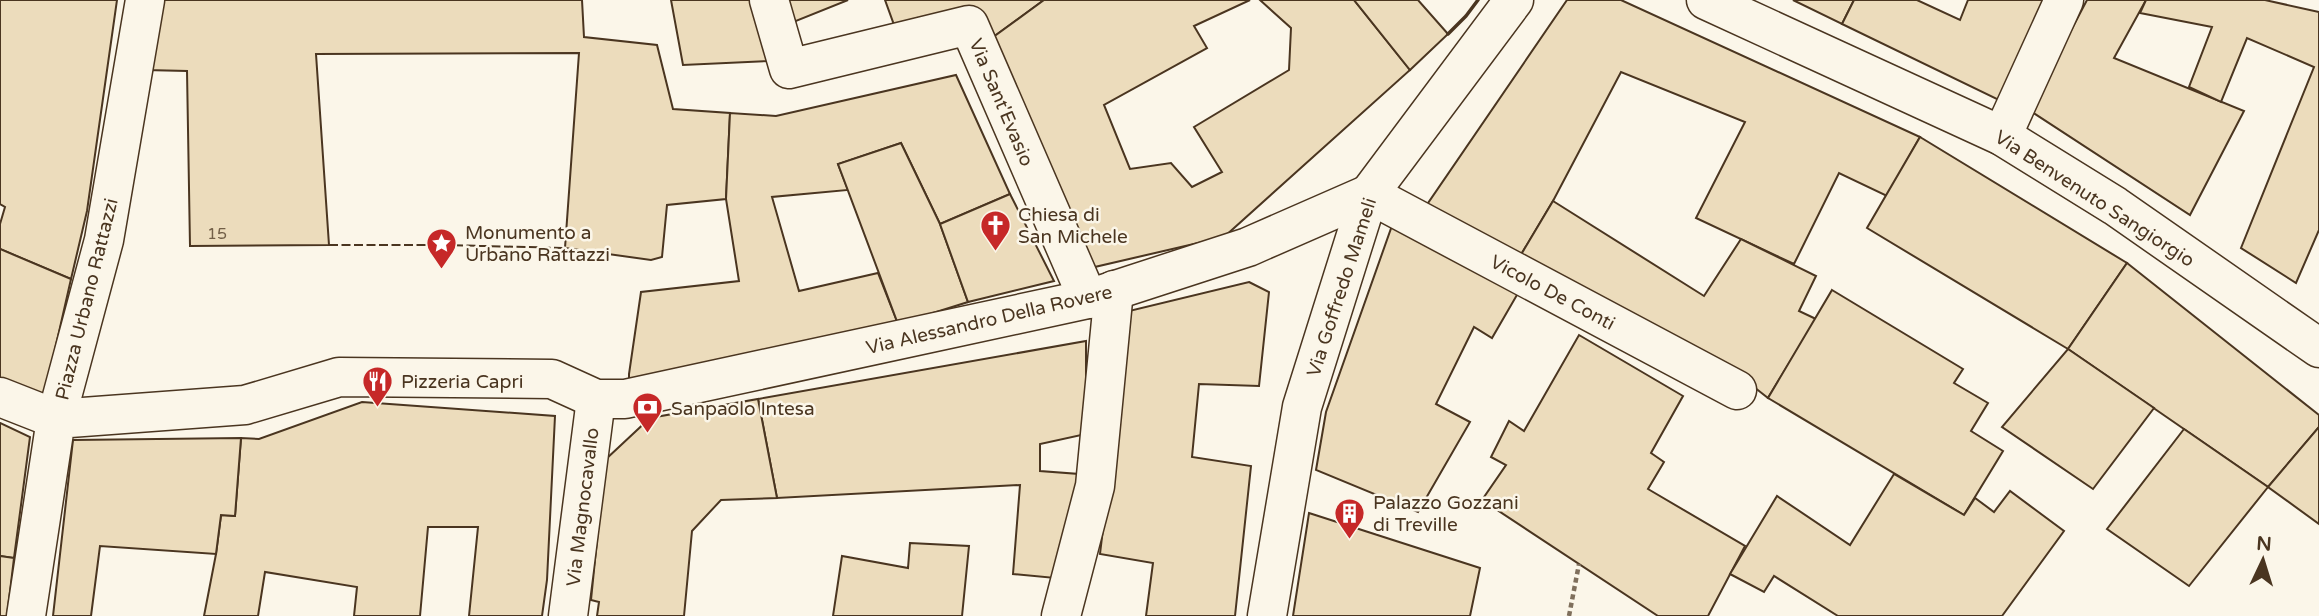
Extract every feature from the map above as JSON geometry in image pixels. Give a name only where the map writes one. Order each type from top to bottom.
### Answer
[{"type":"street","name":"Piazza Urbano Rattazzi","points":[[145,0],[104,240],[56,419],[245,405],[339,377],[552,379],[596,399]]},
{"type":"street","name":"Via Sant'Evasio","points":[[769,0],[789,69],[969,25],[1101,294]]},
{"type":"street","name":"Via Goffredo Mameli","points":[[1267,616],[1302,407],[1369,194],[1514,0]]},
{"type":"street","name":"Via Benvenuto Sangiorgio","points":[[1706,0],[2002,136],[2115,206],[2319,348]]},
{"type":"street","points":[[2002,136],[2063,0]]},
{"type":"street","name":"Via Alessandro Della Rovere","points":[[596,399],[625,399],[1101,294],[1248,247],[1369,194]]},
{"type":"street","name":"Vicolo De Conti","points":[[1369,194],[1737,390]]},
{"type":"street","points":[[1061,616],[1095,486],[1101,294]]},
{"type":"street","points":[[0,397],[56,419],[26,616]]},
{"type":"street","name":"Via Magnocavallo","points":[[568,616],[596,399]]},
{"type":"path","points":[[1569,616],[1579,564]]},
{"type":"building","points":[[0,0],[117,0],[87,211],[71,279],[0,249],[0,224],[5,207],[0,204]]},
{"type":"building","points":[[158,0],[582,0],[584,37],[657,45],[673,109],[730,113],[726,199],[667,205],[662,257],[651,260],[565,248],[579,53],[316,54],[329,245],[190,246],[187,71],[146,70]]},
{"type":"building","points":[[671,0],[753,0],[769,61],[683,65]]},
{"type":"building","points":[[780,0],[848,0],[786,25]]},
{"type":"building","points":[[885,0],[1044,0],[985,43],[897,33]]},
{"type":"building","points":[[1044,0],[1250,0],[1194,26],[1207,48],[1104,105],[1130,169],[1171,163],[1192,187],[1222,172],[1194,127],[1289,70],[1291,28],[1260,0],[1354,0],[1410,70],[1224,237],[1086,269],[985,43]]},
{"type":"building","points":[[1354,0],[1418,0],[1448,34],[1410,70]]},
{"type":"building","points":[[1567,0],[1621,0],[1920,137],[1887,196],[1839,173],[1794,264],[1696,218],[1745,122],[1621,72],[1553,201],[1519,258],[1424,209]]},
{"type":"building","points":[[1793,0],[1854,0],[1842,24]]},
{"type":"building","points":[[1854,0],[1917,0],[1960,20],[1968,0],[2053,0],[2005,103],[1842,24]]},
{"type":"building","points":[[2087,0],[2146,0],[2114,58],[2244,111],[2190,215],[2029,110]]},
{"type":"building","points":[[2146,0],[2265,0],[2319,12],[2319,230],[2296,283],[2241,248],[2314,67],[2247,38],[2221,102],[2189,87],[2212,27],[2140,13]]},
{"type":"building","points":[[956,75],[1010,194],[940,224],[901,143],[838,164],[848,190],[772,197],[799,291],[878,273],[898,324],[629,387],[641,292],[739,281],[726,199],[730,113],[776,116]]},
{"type":"building","points":[[1920,137],[2127,263],[2068,349],[1867,228]]},
{"type":"building","points":[[901,143],[940,224],[968,302],[898,324],[838,164]]},
{"type":"building","name":"Chiesa di San Michele","points":[[1010,194],[1054,281],[968,302],[940,224]]},
{"type":"building","points":[[1553,201],[1704,296],[1741,239],[1816,276],[1799,311],[1816,319],[1768,398],[1754,387],[1519,258]]},
{"type":"building","points":[[1394,220],[1521,288],[1492,338],[1474,327],[1436,404],[1470,422],[1418,512],[1316,470],[1326,412]]},
{"type":"building","points":[[0,249],[71,279],[44,398],[0,381]]},
{"type":"building","points":[[2127,263],[2319,415],[2319,427],[2268,487],[2068,349]]},
{"type":"building","points":[[1249,282],[1269,292],[1259,386],[1199,384],[1192,457],[1251,466],[1235,616],[1146,616],[1153,563],[1100,554],[1129,311]]},
{"type":"building","points":[[1832,290],[1963,369],[1954,383],[1988,403],[1971,431],[2003,451],[1964,515],[1768,398]]},
{"type":"building","points":[[1579,335],[1683,396],[1651,453],[1664,462],[1648,489],[1745,546],[1708,616],[1658,616],[1482,500],[1506,465],[1491,457],[1509,421],[1524,431]]},
{"type":"building","points":[[1086,341],[1086,434],[1040,444],[1040,471],[1079,474],[1055,578],[1013,574],[1020,485],[777,498],[758,399]]},
{"type":"building","points":[[2068,349],[2154,408],[2093,489],[2002,427]]},
{"type":"building","points":[[758,399],[777,498],[721,500],[692,531],[684,616],[597,616],[599,602],[591,600],[605,460],[650,418]]},
{"type":"building","points":[[362,402],[555,416],[547,580],[542,616],[469,616],[478,527],[428,527],[420,616],[354,616],[357,587],[265,572],[258,616],[204,616],[221,515],[235,516],[241,438],[259,439]]},
{"type":"building","points":[[0,423],[30,437],[14,558],[0,556]]},
{"type":"building","points":[[2319,427],[2319,524],[2268,487]]},
{"type":"building","points":[[2184,429],[2268,487],[2189,586],[2107,529]]},
{"type":"building","points":[[241,438],[235,516],[221,515],[216,554],[100,546],[91,616],[53,616],[73,440]]},
{"type":"building","points":[[1894,474],[1964,515],[1975,498],[1994,512],[2010,491],[2064,531],[2002,616],[1838,616],[1774,576],[1764,592],[1730,574],[1777,496],[1850,545]]},
{"type":"building","name":"Palazzo Gozzani di Treville","points":[[1309,513],[1480,568],[1470,616],[1293,616]]},
{"type":"building","points":[[910,543],[969,546],[962,616],[833,616],[842,556],[908,568]]},
{"type":"building","points":[[0,556],[14,558],[7,616],[0,616]]},
{"type":"fence","points":[[329,245],[565,248]]},
{"type":"wall","points":[[1448,34],[1478,0]]},
{"type":"place","name":"Chiesa di San Michele","points":[[995,252]]},
{"type":"place","name":"Monumento a Urbano Rattazzi","points":[[442,270]]},
{"type":"place","name":"Pizzeria Capri","points":[[378,408]]},
{"type":"place","name":"Sanpaolo Intesa","points":[[648,435]]},
{"type":"place","name":"Palazzo Gozzani di Treville","points":[[1350,540]]}]
